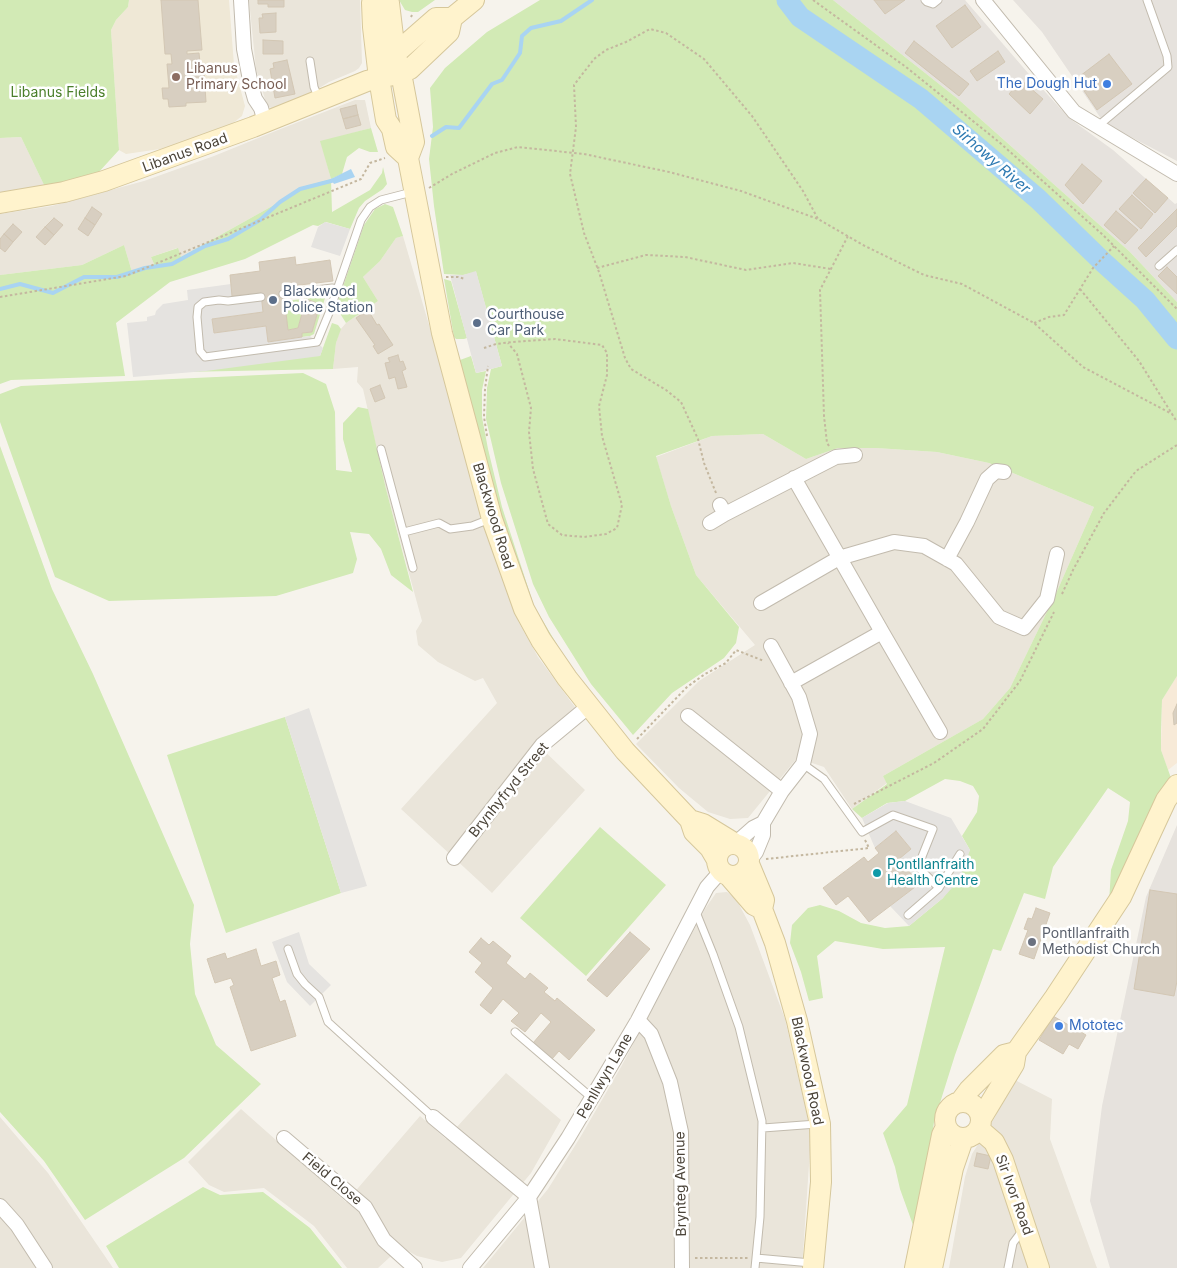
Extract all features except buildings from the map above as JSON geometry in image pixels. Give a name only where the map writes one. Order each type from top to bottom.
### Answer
[{"type":"main road","points":[[387,70],[372,3],[384,3],[398,16],[409,21],[442,19],[474,0]]},
{"type":"main road","name":"Libanus Road","points":[[0,203],[64,192],[104,181],[320,101],[387,70],[410,69],[449,32],[442,19]]},
{"type":"main road","name":"Blackwood Road","points":[[387,70],[398,119],[392,129],[396,147],[408,158],[421,190],[442,332],[492,518],[524,609],[541,640],[566,678],[625,751],[690,820],[694,832],[710,848],[722,869],[754,905],[762,909]]},
{"type":"main road","name":"Blackwood Road","points":[[387,70],[414,142],[408,158]]},
{"type":"main road","points":[[932,1268],[953,1168],[1014,1064],[1016,1052],[1121,897],[1166,800],[1177,785]]},
{"type":"main road","name":"Blackwood Road","points":[[690,820],[703,824],[735,843]]},
{"type":"main road","points":[[735,843],[744,847],[754,861],[742,874],[722,869],[720,850],[724,846],[735,843]]},
{"type":"main road","name":"Blackwood Road","points":[[754,861],[764,900],[762,909],[797,1021],[820,1124],[820,1182],[813,1266]]},
{"type":"main road","points":[[960,1102],[968,1102],[979,1111],[975,1128],[957,1138],[946,1127],[945,1121],[949,1109],[960,1102],[969,1090],[1004,1055],[1016,1052]]},
{"type":"main road","points":[[915,1268],[942,1136],[946,1127]]},
{"type":"main road","name":"Sir Ivor Road","points":[[975,1128],[994,1142],[1003,1160],[1039,1268]]},
{"type":"street","points":[[240,0],[244,48],[251,85],[265,122]]},
{"type":"street","points":[[983,0],[1074,112],[1177,174]]},
{"type":"street","points":[[710,523],[723,509],[836,458],[855,455]]},
{"type":"street","points":[[947,559],[987,479],[996,471],[1004,472]]},
{"type":"street","points":[[794,478],[940,732]]},
{"type":"street","points":[[761,603],[839,558],[894,542],[924,546],[956,564],[998,617],[1024,628],[1047,599],[1057,554]]},
{"type":"street","points":[[791,683],[882,632]]},
{"type":"street","points":[[754,861],[763,835],[763,823],[782,791],[803,764],[810,734],[799,697],[770,646]]},
{"type":"street","name":"Brynhyfryd Street","points":[[454,858],[542,745],[589,706]]},
{"type":"street","points":[[688,716],[782,791]]},
{"type":"street","points":[[735,843],[753,828],[763,823]]},
{"type":"street","name":"Penllwyn Lane","points":[[470,1268],[529,1197],[568,1138],[638,1020],[707,886],[722,869]]},
{"type":"street","name":"Brynteg Avenue","points":[[638,1020],[651,1034],[670,1082],[681,1132],[682,1263]]},
{"type":"street","points":[[432,1117],[529,1197],[542,1268]]},
{"type":"street","name":"Field Close","points":[[284,1138],[365,1207],[384,1240],[415,1268]]},
{"type":"street","points":[[0,1206],[17,1225],[45,1268]]},
{"type":"lane","points":[[926,0],[933,4],[938,0]]},
{"type":"lane","points":[[1097,127],[1168,68],[1167,56],[1147,0]]},
{"type":"lane","points":[[310,61],[314,87],[320,101]]},
{"type":"lane","points":[[261,297],[204,302],[198,306],[200,351],[205,358],[316,342],[329,313],[361,220],[370,207],[381,200],[421,190]]},
{"type":"lane","points":[[1159,266],[1176,254]]},
{"type":"lane","points":[[283,294],[337,289]]},
{"type":"lane","points":[[381,449],[413,568]]},
{"type":"lane","points":[[404,532],[439,523],[450,529],[472,526],[492,518]]},
{"type":"lane","points":[[803,764],[824,779],[862,832],[893,815],[932,829],[921,860],[916,865],[939,888]]},
{"type":"lane","points":[[908,915],[939,888],[960,854]]},
{"type":"lane","points":[[695,911],[713,954],[739,1027],[763,1128],[760,1217],[755,1268]]},
{"type":"lane","points":[[288,949],[297,974],[319,997],[328,1022],[432,1117]]},
{"type":"lane","points":[[515,1032],[592,1098]]},
{"type":"lane","points":[[763,1128],[820,1124]]},
{"type":"lane","points":[[1008,1268],[1013,1243],[1019,1235],[1027,1230]]},
{"type":"lane","points":[[756,1258],[813,1266]]},
{"type":"path","points":[[813,0],[906,67],[999,142],[1114,246],[1177,309]]},
{"type":"path","points":[[723,509],[704,463],[698,439],[681,402],[666,390],[631,369],[625,358],[584,233],[570,174],[576,127],[574,85],[594,59],[606,50],[650,29],[666,33],[704,59],[742,104],[803,191],[818,219]]},
{"type":"path","points":[[421,190],[495,153],[518,147],[572,152],[669,172],[732,189],[818,219],[924,275],[962,284],[1034,323],[1083,367],[1172,414]]},
{"type":"path","points":[[0,297],[126,276],[361,179],[370,164],[380,159],[408,158]]},
{"type":"path","points":[[836,458],[827,443],[824,416],[820,290],[848,236]]},
{"type":"path","points":[[1034,323],[1050,316],[1064,315],[1093,268],[1114,246]]},
{"type":"path","points":[[597,268],[646,255],[685,257],[746,270],[793,263],[831,270]]},
{"type":"path","points":[[442,276],[465,279]]},
{"type":"path","points":[[1080,289],[1139,361],[1177,422]]},
{"type":"path","points":[[484,348],[508,343],[555,339],[602,345],[607,354],[607,375],[599,406],[602,436],[622,505],[617,528],[606,534],[584,537],[562,535],[548,524],[533,469],[529,432],[531,408],[517,354],[508,343]]},
{"type":"path","points":[[488,366],[484,417],[488,442]]},
{"type":"path","points":[[633,743],[687,687],[705,674],[726,663],[736,650],[775,666],[781,665]]},
{"type":"path","points":[[754,861],[869,848],[862,832]]},
{"type":"path","points":[[682,1263],[756,1258]]},
{"type":"shaded area","name":"Libanus Primary School","points":[[129,0],[229,0],[234,65],[245,106],[242,116],[233,123],[167,148],[126,154],[119,150],[111,30],[116,20],[128,7]]},
{"type":"shaded area","points":[[249,0],[360,0],[362,63],[355,71],[329,82],[308,95],[273,109],[267,106],[256,69]]},
{"type":"shaded area","points":[[833,0],[965,0],[1069,118],[1113,150],[1175,204],[1177,203],[1177,302],[1130,252],[958,99]]},
{"type":"shaded area","points":[[1013,0],[1177,0],[1177,161],[1104,123],[1042,32]]},
{"type":"shaded area","points":[[355,100],[365,100],[371,128],[321,142],[331,179],[298,188],[292,195],[181,257],[177,248],[151,257],[154,264],[132,272],[124,245],[82,265],[0,275],[0,214],[52,206],[144,181],[214,156]]},
{"type":"shaded area","points":[[21,137],[45,187],[0,195],[0,138]]},
{"type":"shaded area","points":[[325,222],[350,229],[340,256],[311,247],[318,227]]},
{"type":"shaded area","points":[[403,236],[448,390],[486,531],[504,584],[519,623],[538,657],[577,710],[537,744],[585,790],[492,893],[401,809],[497,703],[483,678],[475,681],[438,662],[418,645],[416,631],[422,621],[386,489],[363,389],[357,382],[358,367],[333,369],[336,343],[340,330],[346,323],[378,301],[363,277],[380,261],[396,238]]},
{"type":"shaded area","name":"Courthouse Car Park","points":[[476,271],[502,366],[476,373],[450,275],[463,275]]},
{"type":"shaded area","points":[[231,284],[233,296],[261,293],[263,312],[212,319],[214,333],[266,326],[268,342],[310,336],[323,348],[320,356],[206,371],[133,377],[127,323],[147,321],[147,317],[155,315],[156,311],[163,304],[188,300],[187,290]]},
{"type":"shaded area","points":[[763,434],[806,459],[838,448],[876,448],[937,452],[989,463],[1094,507],[1058,589],[1010,688],[983,719],[883,776],[887,783],[852,809],[824,767],[797,758],[748,818],[730,819],[708,812],[679,788],[636,744],[699,681],[755,645],[696,575],[671,506],[656,457],[712,436]]},
{"type":"shaded area","points":[[1177,676],[1177,763],[1168,770],[1161,750],[1162,700]]},
{"type":"shaded area","points":[[309,708],[367,886],[341,893],[285,717]]},
{"type":"shaded area","points":[[905,801],[951,818],[970,850],[960,879],[943,898],[909,926],[890,906],[919,884],[899,859],[911,849],[896,831],[875,848],[862,818],[888,803]]},
{"type":"shaded area","points":[[1177,825],[1177,1268],[1110,1268],[1090,1201],[1102,1106],[1146,897]]},
{"type":"shaded area","points":[[727,892],[736,899],[750,925],[785,1019],[811,1135],[802,1268],[483,1268],[548,1189],[621,1067],[705,909],[716,893]]},
{"type":"shaded area","points":[[299,932],[309,964],[331,985],[310,1006],[287,982],[272,942]]},
{"type":"shaded area","points":[[506,1073],[561,1120],[531,1173],[461,1258],[442,1262],[417,1256],[401,1247],[378,1268],[347,1268],[314,1226],[264,1188],[224,1192],[209,1185],[188,1162],[241,1109],[346,1202],[420,1116],[446,1139]]},
{"type":"shaded area","points":[[1013,1079],[1052,1099],[1050,1139],[1097,1268],[949,1268],[965,1177],[972,1154],[995,1117]]},
{"type":"shaded area","points":[[0,1117],[48,1173],[113,1268],[0,1268]]},
{"type":"green space","name":"Libanus Fields","points":[[0,0],[129,0],[128,7],[116,20],[111,30],[119,150],[98,173],[45,187],[21,137],[0,138]]},
{"type":"green space","points":[[399,0],[435,0],[418,12],[412,12],[405,10]]},
{"type":"green space","points":[[540,0],[833,0],[958,99],[1130,252],[1177,302],[1177,676],[1162,700],[1161,730],[1161,750],[1171,778],[1109,903],[1111,870],[1128,821],[1130,802],[1108,788],[1053,867],[1045,899],[1024,893],[1001,951],[993,949],[955,1055],[934,1122],[928,1166],[913,1225],[883,1133],[907,1105],[945,947],[883,949],[835,941],[817,956],[823,998],[809,1001],[790,943],[792,925],[808,908],[820,905],[839,911],[861,923],[885,928],[909,926],[943,898],[970,850],[962,836],[977,812],[979,796],[973,786],[960,781],[945,779],[905,801],[887,803],[862,818],[852,809],[887,784],[883,776],[983,719],[1010,688],[1058,589],[1094,507],[989,463],[937,452],[876,448],[838,448],[806,459],[763,434],[712,436],[656,456],[671,506],[696,575],[739,627],[736,643],[724,658],[672,693],[633,735],[591,684],[549,617],[533,584],[501,483],[486,419],[487,388],[491,369],[502,366],[476,272],[463,275],[444,274],[434,206],[429,159],[433,127],[430,88],[445,68],[487,32]]},
{"type":"green space","points":[[371,128],[378,152],[370,152],[359,148],[347,157],[342,174],[331,179],[320,141]]},
{"type":"green space","points":[[383,167],[387,184],[359,208],[350,229],[326,222],[318,226],[313,225],[245,259],[170,282],[116,323],[125,376],[11,380],[0,384],[0,275],[82,265],[124,245],[132,272],[154,264],[151,257],[178,248],[181,257],[292,195],[298,188],[331,179],[332,212],[370,190],[382,173]]},
{"type":"green space","points":[[385,204],[393,207],[403,236],[396,238],[380,261],[363,277],[378,301],[346,323],[336,307],[364,225],[375,209]]},
{"type":"green space","points":[[444,279],[451,281],[467,338],[456,339],[454,337]]},
{"type":"green space","points":[[325,298],[314,334],[302,337],[302,333],[312,332],[320,304],[306,300],[298,328],[288,330],[284,301]]},
{"type":"green space","points":[[332,323],[338,325],[341,329],[336,343],[333,369],[181,372],[193,357],[320,356]]},
{"type":"green space","points":[[471,356],[476,373],[486,371],[482,390],[482,417],[502,507],[534,606],[571,668],[574,678],[529,605],[510,550],[459,364],[460,360]]},
{"type":"green space","points":[[303,373],[326,384],[335,412],[336,470],[352,472],[343,439],[343,423],[358,407],[368,409],[386,489],[413,592],[391,575],[381,549],[369,534],[350,532],[357,559],[353,573],[276,596],[109,601],[55,577],[0,422],[0,394],[21,386]]},
{"type":"green space","points":[[0,446],[52,589],[93,674],[194,905],[190,944],[195,994],[216,1045],[261,1084],[184,1158],[85,1220],[44,1161],[0,1112]]},
{"type":"green space","points":[[285,717],[341,893],[226,933],[167,755]]},
{"type":"green space","points":[[600,827],[666,885],[586,976],[520,918]]},
{"type":"green space","points":[[203,1187],[220,1195],[263,1192],[310,1228],[342,1268],[119,1268],[106,1246]]},
{"type":"water","points":[[351,169],[355,177],[334,184],[331,179]]},
{"type":"waterway","points":[[432,136],[446,127],[459,128],[492,84],[502,80],[520,53],[522,36],[531,28],[561,21],[592,0]]},
{"type":"waterway","name":"Sirhowy River","points":[[787,0],[800,17],[921,99],[1038,199],[1145,300],[1177,339]]},
{"type":"waterway","points":[[0,289],[20,284],[53,293],[84,277],[117,277],[145,268],[172,264],[205,246],[228,239],[260,220],[280,202],[300,189],[335,180]]},
{"type":"place","name":"Libanus Primary School","points":[[176,77]]},
{"type":"place","name":"The Dough Hut","points":[[1107,84]]},
{"type":"place","name":"Blackwood Police Station","points":[[273,300]]},
{"type":"place","name":"Courthouse Car Park","points":[[477,323]]},
{"type":"place","name":"Pontllanfraith Health Centre","points":[[877,873]]},
{"type":"place","name":"Pontllanfraith Methodist Church","points":[[1032,942]]},
{"type":"place","name":"Mototec","points":[[1059,1026]]}]
